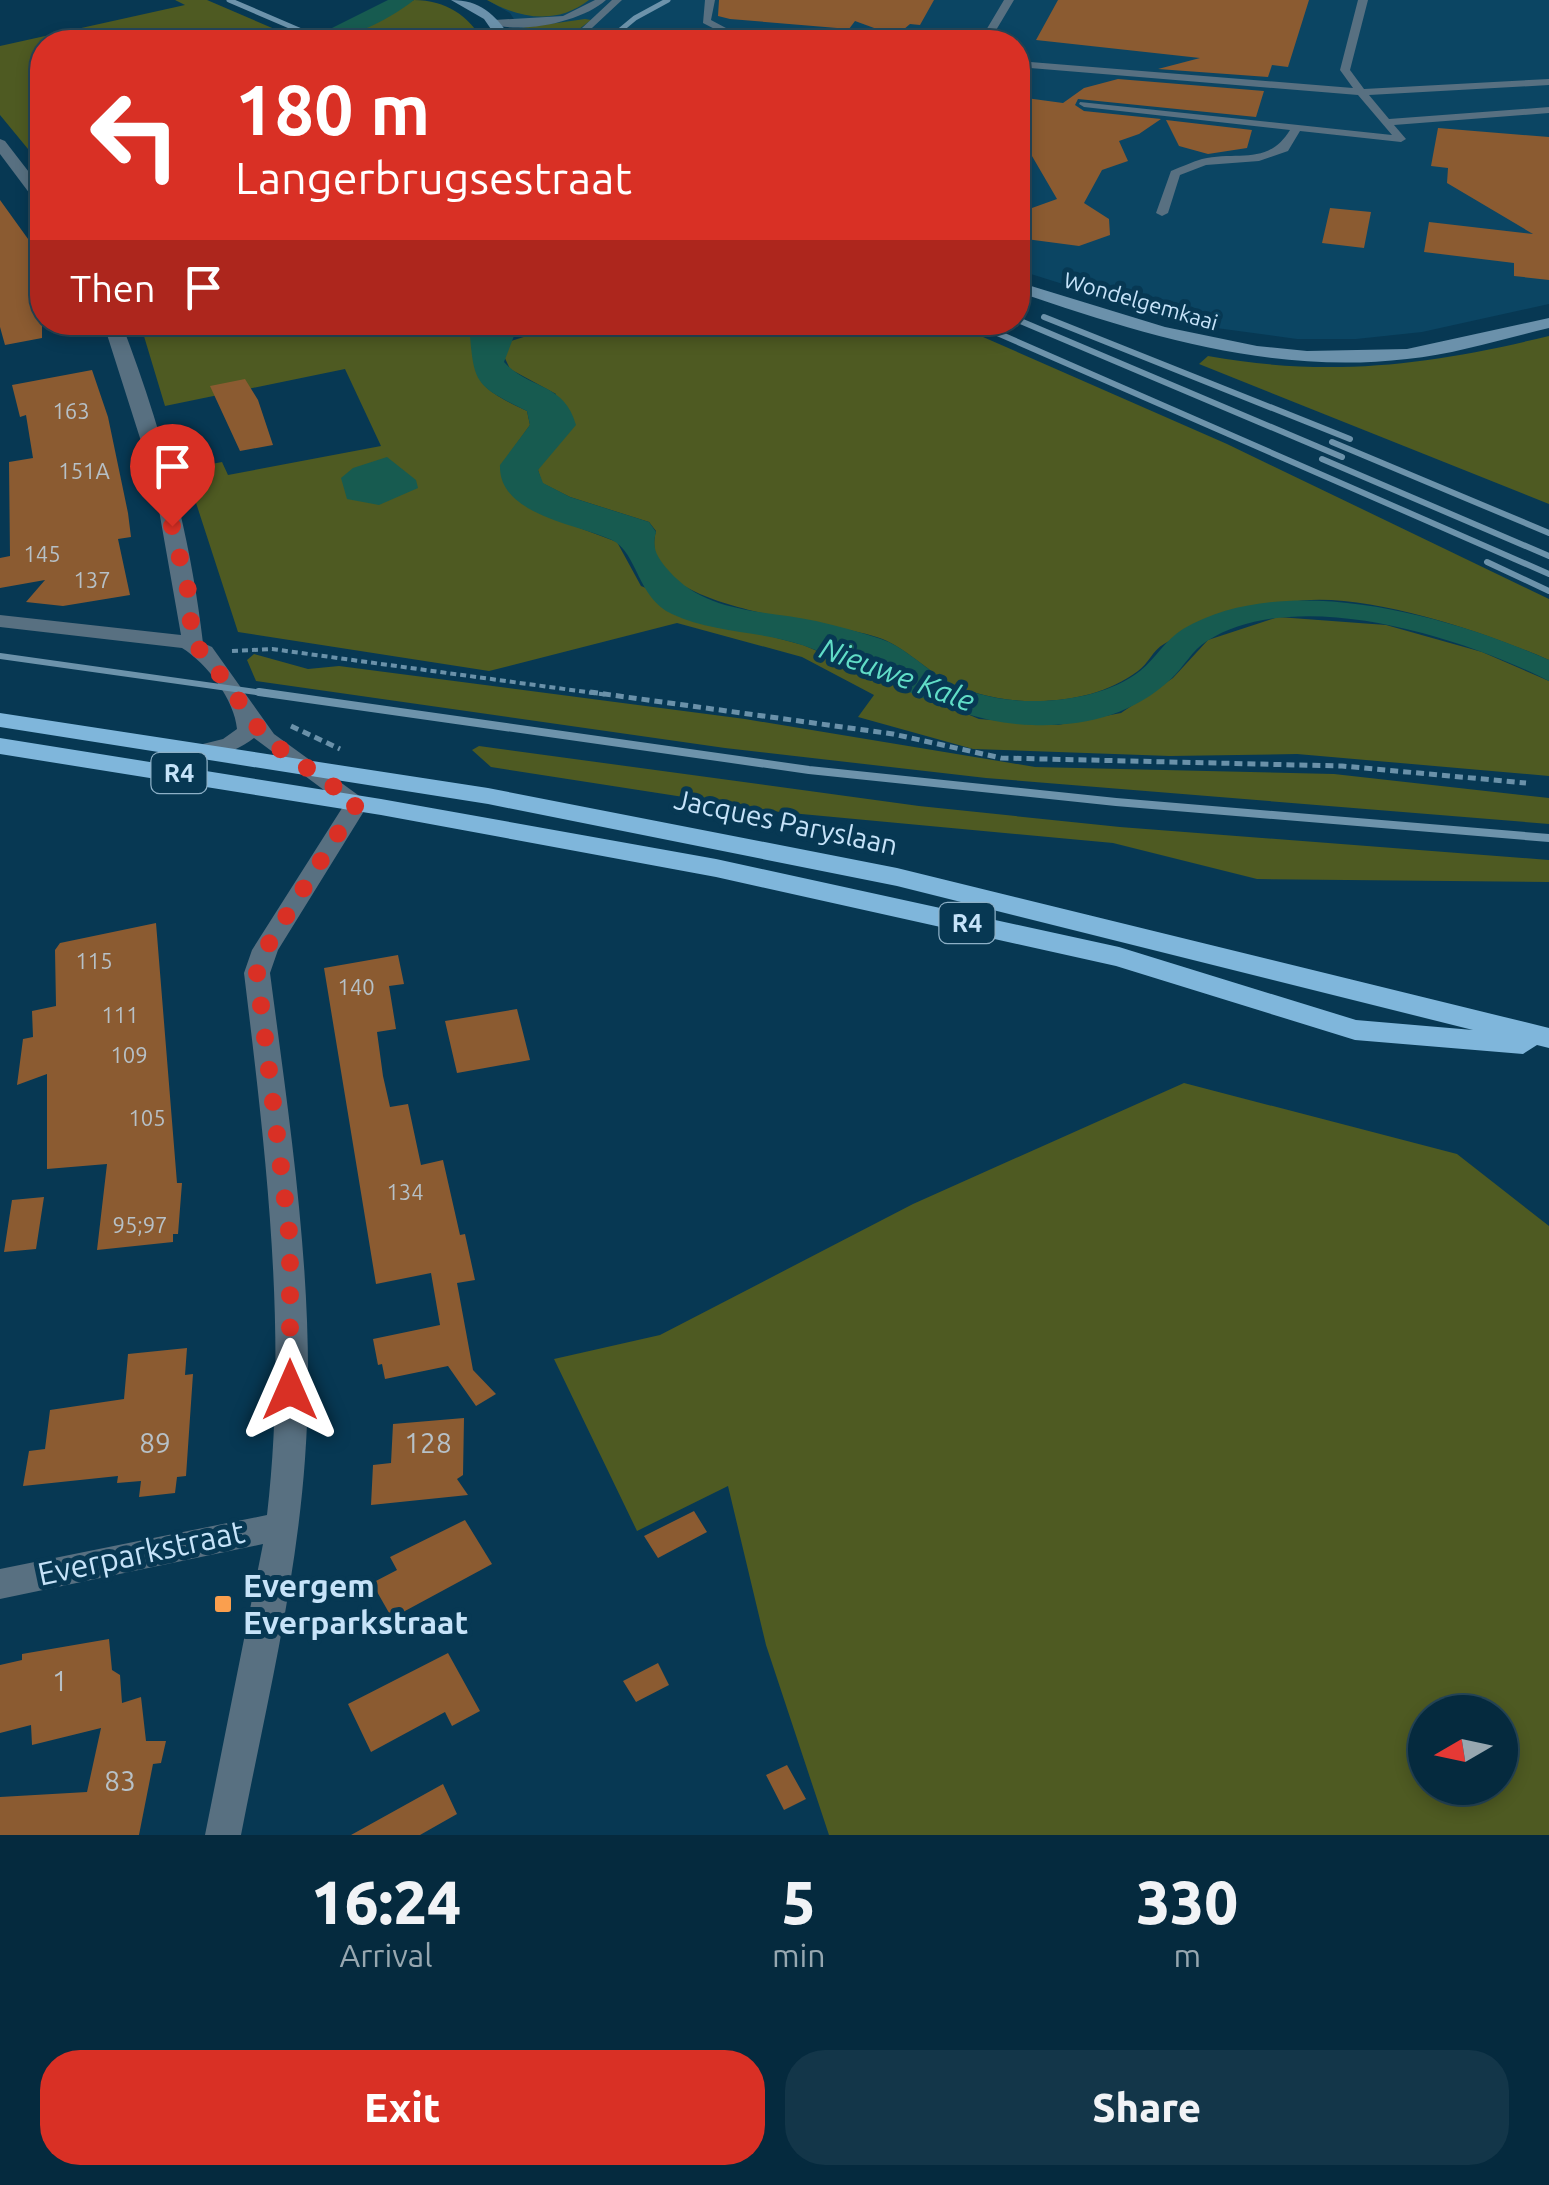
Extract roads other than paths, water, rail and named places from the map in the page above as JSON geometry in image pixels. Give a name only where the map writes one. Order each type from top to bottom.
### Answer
[{"type":"highway","name":"Jacques Paryslaan","points":[[0,720],[583,813],[897,878],[1549,1042]]},
{"type":"highway","name":"Jacques Paryslaan","points":[[0,746],[357,803],[716,868],[1101,953],[1355,1030],[1549,1042]]},
{"type":"main road","points":[[458,0],[499,30]]},
{"type":"main road","name":"Wondelgemkaai","points":[[1030,291],[1183,340],[1288,356],[1404,354],[1549,322]]},
{"type":"street","points":[[0,144],[30,183]]},
{"type":"street","points":[[117,335],[133,381],[188,590],[199,649],[266,739],[357,803],[265,950],[257,973],[290,1240],[290,1428],[282,1526],[223,1835]]},
{"type":"street","points":[[0,620],[199,649]]},
{"type":"street","points":[[206,750],[241,739],[248,731],[247,717]]},
{"type":"street","name":"Everparkstraat","points":[[0,1584],[282,1526]]},
{"type":"lane","points":[[505,30],[565,19],[584,13],[601,0]]},
{"type":"lane","points":[[585,30],[616,0]]},
{"type":"lane","points":[[710,0],[706,22],[722,30]]},
{"type":"lane","points":[[991,30],[1008,0]]},
{"type":"lane","points":[[1084,104],[1402,139],[1344,70],[1363,0]]},
{"type":"lane","points":[[1030,65],[1361,92],[1549,82]]},
{"type":"lane","points":[[1512,83],[1544,111]]},
{"type":"lane","points":[[1387,122],[1544,111]]},
{"type":"lane","points":[[1162,212],[1175,173],[1204,162],[1259,158],[1284,149],[1297,128]]},
{"type":"water","points":[[388,0],[414,0],[362,30],[328,30]]},
{"type":"water","name":"Nieuwe Kale","points":[[470,335],[514,335],[504,362],[563,401],[576,425],[538,470],[543,483],[570,497],[649,522],[656,532],[655,548],[662,562],[684,585],[718,603],[816,621],[881,639],[950,683],[974,693],[1027,701],[1093,694],[1140,671],[1183,629],[1224,611],[1270,602],[1367,606],[1464,628],[1549,660],[1549,681],[1472,648],[1426,634],[1332,617],[1286,617],[1244,625],[1207,641],[1156,691],[1106,716],[1070,724],[1032,725],[972,716],[805,646],[704,625],[660,607],[621,546],[542,515],[512,496],[503,482],[500,465],[530,425],[527,411],[486,388],[475,371]]},
{"type":"water","points":[[387,457],[416,480],[418,488],[379,505],[347,499],[341,478],[353,468]]},
{"type":"railway","points":[[229,0],[299,30]]},
{"type":"railway","points":[[620,30],[668,0]]},
{"type":"railway","points":[[1044,317],[1350,439]]},
{"type":"railway","points":[[1030,325],[1342,457]]},
{"type":"railway","points":[[1002,335],[1549,574]]},
{"type":"railway","points":[[1332,442],[1549,533]]},
{"type":"railway","points":[[1322,459],[1549,556]]},
{"type":"railway","points":[[1487,562],[1549,591]]},
{"type":"railway","points":[[0,656],[277,695]]},
{"type":"railway","points":[[259,692],[809,770],[1116,802],[1549,838]]},
{"type":"place","name":"Evergem Everparkstraat","points":[[223,1604]]}]
